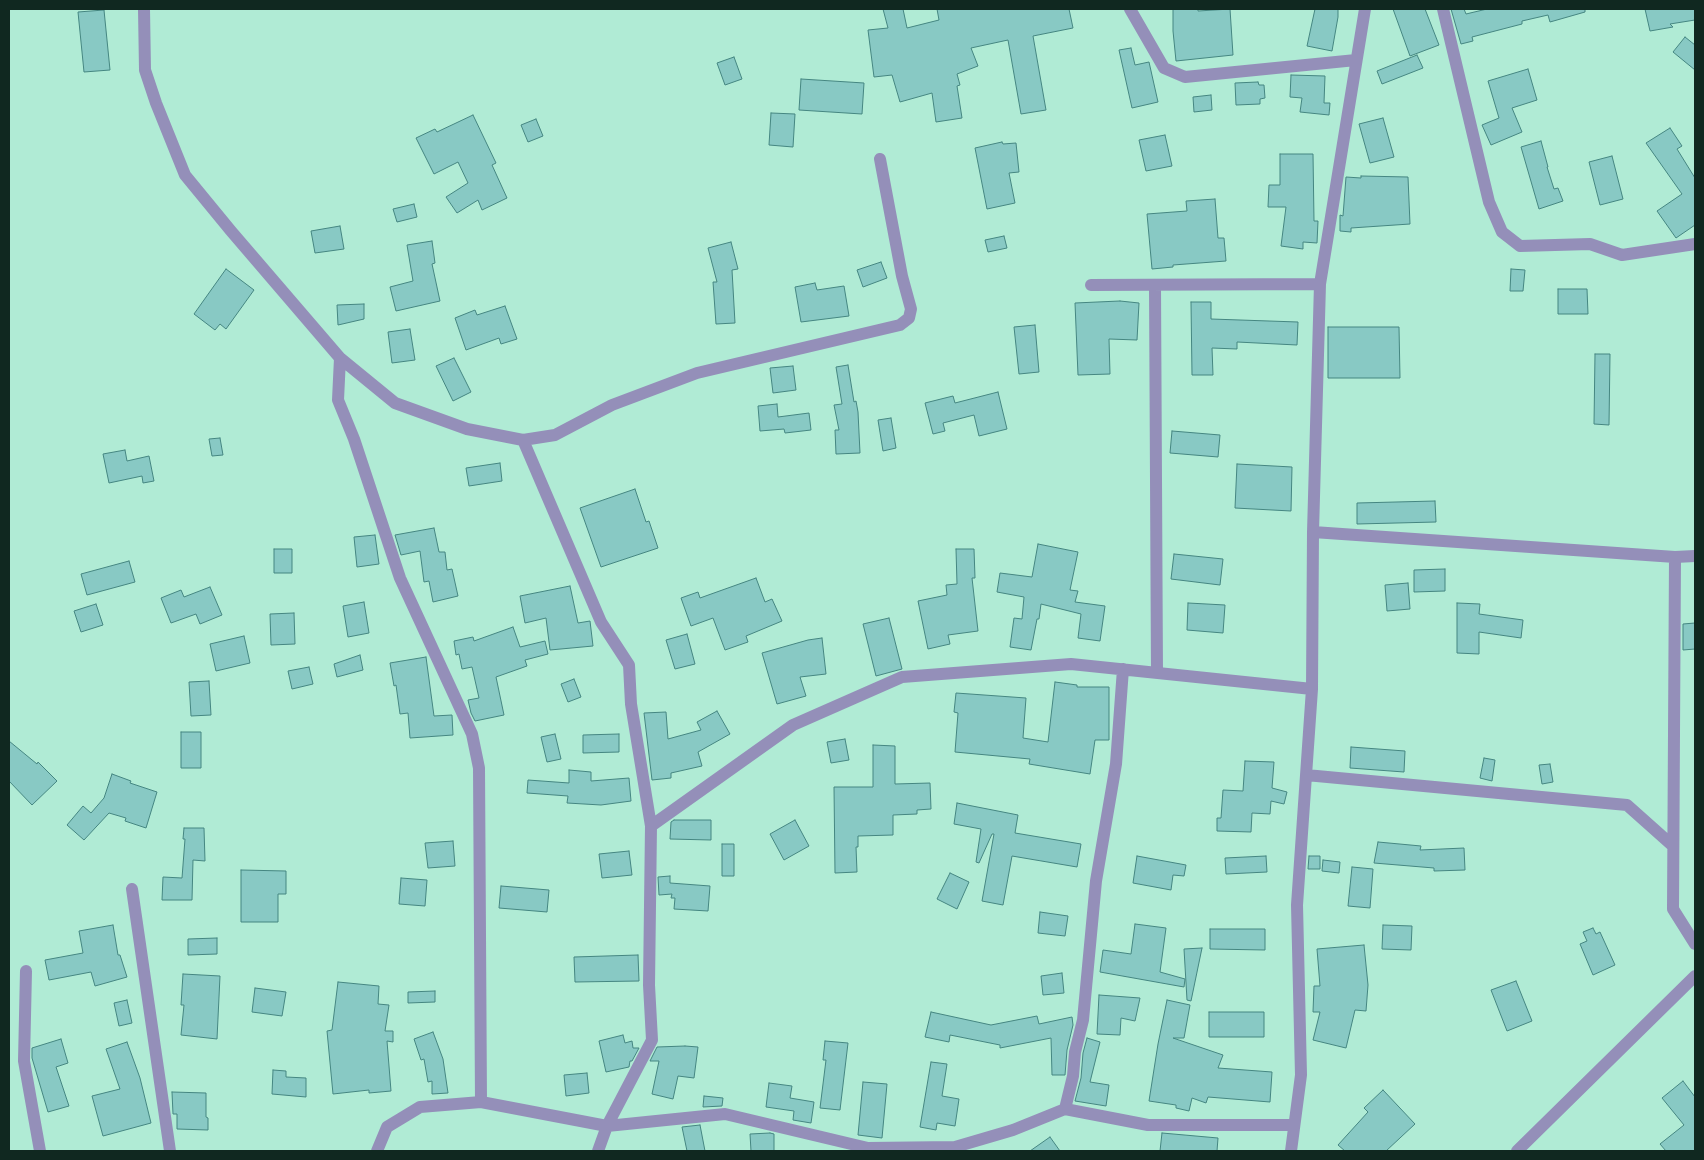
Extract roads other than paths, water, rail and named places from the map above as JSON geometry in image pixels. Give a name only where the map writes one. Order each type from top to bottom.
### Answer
[{"type":"street","points":[[144,9],[146,24],[146,70],[156,103],[186,175],[231,231],[340,358],[395,403],[467,429],[523,440],[555,435],[612,405],[697,373],[900,325],[909,318],[911,310],[902,276],[880,159]]},
{"type":"street","points":[[1130,9],[1164,68],[1185,77],[1356,60]]},
{"type":"street","points":[[1291,1151],[1300,1075],[1297,905],[1312,690],[1313,532],[1320,284],[1365,9]]},
{"type":"street","points":[[1443,9],[1489,202],[1502,232],[1520,246],[1590,244],[1622,255],[1695,244]]},
{"type":"street","points":[[1092,285],[1320,284]]},
{"type":"street","points":[[1155,286],[1157,673]]},
{"type":"street","points":[[340,358],[338,400],[354,439],[400,578],[472,734],[479,768],[481,1102]]},
{"type":"street","points":[[523,440],[601,622],[629,665],[631,704],[651,826],[649,985],[652,1040],[608,1126],[598,1151]]},
{"type":"street","points":[[1313,532],[1675,557],[1695,556]]},
{"type":"street","points":[[1675,557],[1673,909],[1695,944]]},
{"type":"street","points":[[651,826],[793,725],[902,676],[1071,664],[1312,690]]},
{"type":"street","points":[[1065,1109],[1083,1020],[1096,881],[1116,764],[1123,669]]},
{"type":"street","points":[[1306,775],[1627,805],[1673,846]]},
{"type":"street","points":[[132,889],[170,1151]]},
{"type":"street","points":[[26,971],[24,1061],[40,1151]]},
{"type":"street","points":[[1517,1151],[1695,976]]},
{"type":"street","points":[[377,1151],[387,1127],[420,1107],[481,1102],[608,1126],[725,1114],[868,1148],[955,1147],[1013,1130],[1065,1109],[1148,1125],[1294,1125]]}]
